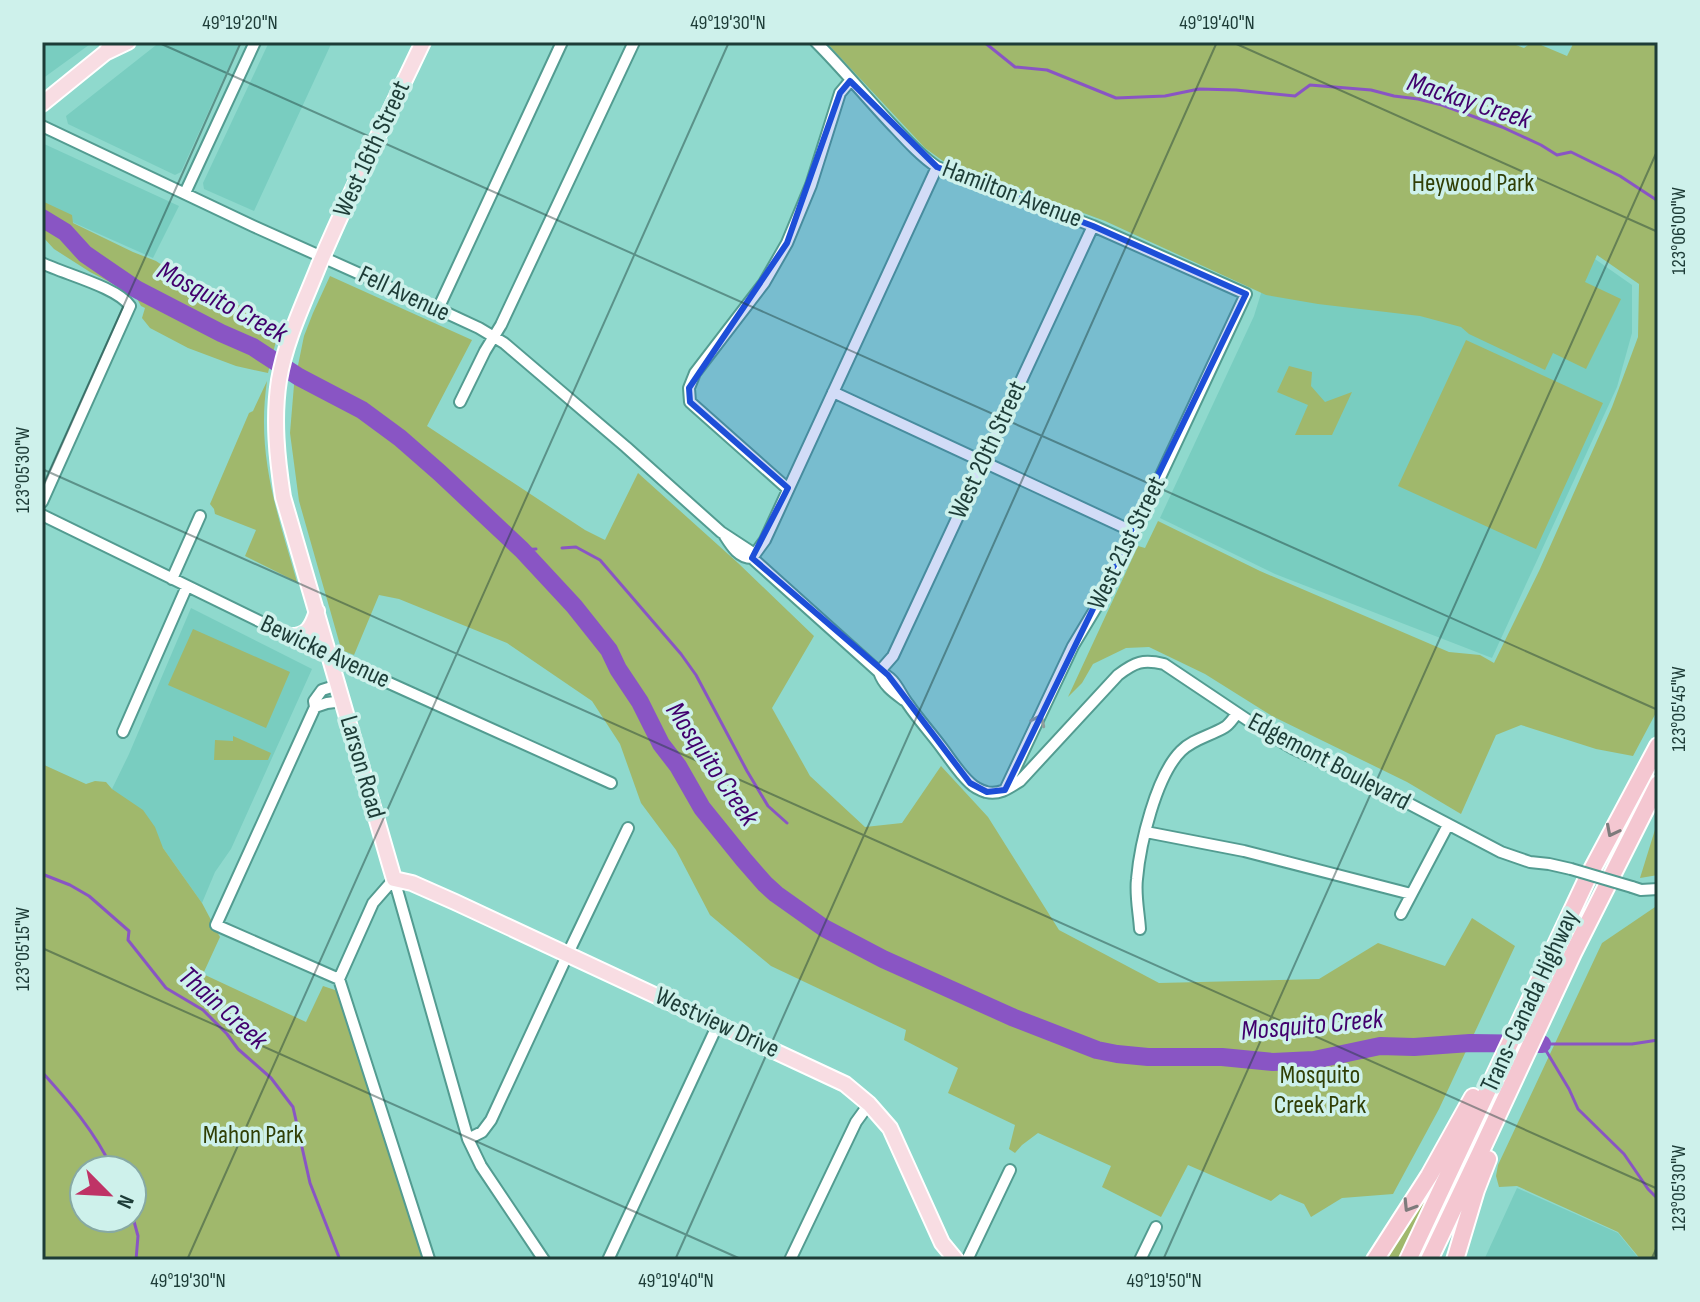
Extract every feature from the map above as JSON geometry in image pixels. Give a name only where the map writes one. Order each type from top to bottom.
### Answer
[{"type":"highway","name":"Trans-Canada Highway","points":[[1451,1152],[1618,819],[1658,746]]},
{"type":"highway","name":"Trans-Canada Highway","points":[[1485,1153],[1526,1052],[1658,784]]},
{"type":"highway","points":[[1375,1260],[1451,1152]]},
{"type":"highway","points":[[1408,1260],[1451,1152]]},
{"type":"highway","points":[[1429,1260],[1485,1153]]},
{"type":"highway","points":[[1455,1260],[1485,1153]]},
{"type":"main road","points":[[42,104],[109,47],[128,42]]},
{"type":"main road","name":"West 16th Street","points":[[323,257],[423,42]]},
{"type":"main road","name":"Larson Road","points":[[323,257],[286,347],[276,424],[277,462],[394,879]]},
{"type":"main road","points":[[289,636],[304,634],[313,623],[317,611]]},
{"type":"main road","name":"Westview Drive","points":[[394,879],[412,883],[831,1075],[857,1092],[890,1128],[942,1243],[956,1260]]},
{"type":"street","points":[[185,193],[255,42]]},
{"type":"street","points":[[438,309],[562,42]]},
{"type":"street","points":[[460,402],[573,174],[634,42]]},
{"type":"street","name":"Hamilton Avenue","points":[[816,42],[910,144],[937,167],[1093,226],[1246,294]]},
{"type":"street","points":[[788,489],[690,402],[689,388],[695,373],[764,283],[787,243],[811,185],[840,93],[850,81]]},
{"type":"street","name":"Fell Avenue","points":[[42,126],[438,309],[515,351],[721,532],[750,551],[752,558],[879,672],[888,675],[970,783],[987,792],[1005,790]]},
{"type":"street","points":[[752,558],[765,540],[937,167]]},
{"type":"street","name":"West 20th Street","points":[[879,672],[893,656],[1093,226]]},
{"type":"street","points":[[42,263],[121,297],[130,306],[42,502]]},
{"type":"street","name":"West 21st Street","points":[[1005,790],[1073,646],[1109,586],[1246,294]]},
{"type":"street","points":[[833,392],[1134,532]]},
{"type":"street","name":"Bewicke Avenue","points":[[42,515],[331,657],[611,783]]},
{"type":"street","points":[[172,579],[200,516]]},
{"type":"street","points":[[123,732],[187,586]]},
{"type":"street","name":"Edgemont Boulevard","points":[[1005,790],[1020,781],[1118,675],[1143,661],[1151,661],[1164,664],[1294,749],[1383,790],[1515,858],[1571,869],[1641,890],[1658,889]]},
{"type":"street","points":[[338,685],[322,690],[314,701],[315,707],[216,925],[339,979]]},
{"type":"street","points":[[315,707],[343,701]]},
{"type":"street","points":[[1140,929],[1136,881],[1159,788],[1180,752],[1227,726],[1237,714]]},
{"type":"street","points":[[1401,914],[1448,825]]},
{"type":"street","points":[[468,1139],[482,1132],[491,1120],[628,828]]},
{"type":"street","points":[[1146,832],[1244,851],[1411,894]]},
{"type":"street","points":[[394,879],[373,903],[339,979],[429,1259]]},
{"type":"street","name":"Larson Road","points":[[394,879],[468,1139],[481,1166],[544,1260]]},
{"type":"street","points":[[608,1260],[718,1024]]},
{"type":"street","points":[[790,1260],[856,1122],[869,1104]]},
{"type":"street","points":[[967,1260],[1010,1170]]},
{"type":"street","points":[[1140,1260],[1156,1227]]},
{"type":"highlighted area","points":[[850,81],[937,167],[1093,226],[1246,294],[1005,790],[987,792],[970,783],[888,675],[752,558],[788,488],[690,402],[689,388],[787,243],[840,93]]},
{"type":"shaded area","points":[[42,42],[93,42],[42,79]]},
{"type":"shaded area","points":[[160,42],[240,42],[181,172],[175,175],[68,124],[66,116]]},
{"type":"shaded area","points":[[269,42],[332,42],[254,211],[204,189],[203,183]]},
{"type":"shaded area","points":[[42,143],[179,206],[153,258],[70,221],[42,203]]},
{"type":"shaded area","points":[[1283,222],[1585,252],[1632,285],[1632,333],[1617,387],[1492,658],[1275,574],[1160,518],[1254,316]]},
{"type":"shaded area","points":[[191,608],[312,669],[231,849],[215,872],[202,903],[163,848],[112,789]]},
{"type":"shaded area","points":[[1517,1188],[1618,1233],[1640,1260],[1484,1260]]},
{"type":"green space","name":"Heywood Park","points":[[826,42],[1508,42],[1524,48],[1534,42],[1567,56],[1574,42],[1658,42],[1658,709],[1633,756],[1596,749],[1521,725],[1496,735],[1461,814],[1407,782],[1272,716],[1205,674],[1149,647],[1126,648],[1093,664],[1082,683],[1068,697],[1138,546],[1145,548],[1158,521],[1260,571],[1449,652],[1480,655],[1494,663],[1540,569],[1612,407],[1638,337],[1639,284],[1597,255],[1585,282],[1621,299],[1586,369],[1553,353],[1545,370],[1469,334],[1461,327],[1420,316],[1266,295],[1105,221],[943,161],[925,148]]},
{"type":"green space","points":[[42,201],[72,215],[73,223],[156,261],[180,277],[280,325],[268,373],[236,366],[188,348],[150,328],[142,318],[145,308],[135,295],[90,272],[54,249],[42,236]]},
{"type":"green space","name":"Mosquito Creek Park","points":[[330,276],[472,340],[427,426],[605,540],[638,473],[814,636],[772,708],[810,776],[865,827],[902,823],[941,766],[988,817],[1059,930],[1159,983],[1319,979],[1378,943],[1445,966],[1472,918],[1515,946],[1439,1109],[1393,1194],[1342,1198],[1311,1217],[1304,1204],[1280,1194],[1271,1201],[1188,1165],[1161,1217],[1102,1187],[1111,1166],[1038,1133],[1015,1153],[1009,1149],[1015,1125],[948,1093],[958,1068],[904,1040],[906,1030],[771,966],[710,915],[676,850],[641,803],[620,744],[592,701],[507,643],[399,599],[379,595],[354,655],[344,651],[299,501],[290,433],[294,385],[304,336]]},
{"type":"green space","points":[[1466,340],[1603,403],[1536,549],[1398,486]]},
{"type":"green space","points":[[1289,366],[1312,372],[1311,386],[1325,402],[1352,392],[1332,435],[1295,435],[1308,405],[1277,392]]},
{"type":"green space","points":[[267,381],[264,408],[266,459],[297,582],[245,556],[256,530],[215,514],[210,504],[249,413],[253,411]]},
{"type":"green space","points":[[193,629],[290,672],[266,728],[168,685]]},
{"type":"green space","points":[[233,736],[271,753],[268,760],[214,760],[215,740],[233,741]]},
{"type":"green space","name":"Mahon Park","points":[[42,764],[86,784],[106,782],[143,810],[155,827],[163,848],[202,903],[220,937],[203,974],[306,1022],[323,986],[338,991],[424,1260],[42,1260]]},
{"type":"green space","points":[[1658,820],[1658,875],[1640,878]]},
{"type":"green space","points":[[1658,905],[1658,1260],[1641,1260],[1618,1232],[1517,1186],[1499,1187],[1496,1176],[1498,1165],[1602,943]]},
{"type":"green space","points":[[1431,1182],[1438,1183],[1400,1260],[1386,1260]]},
{"type":"waterway","name":"Mackay Creek","points":[[984,42],[1015,67],[1047,70],[1116,98],[1165,96],[1199,89],[1295,96],[1310,85],[1371,90],[1418,99],[1502,127],[1557,155],[1571,152],[1620,176],[1658,201]]},
{"type":"waterway","name":"Mosquito Creek","points":[[42,218],[65,232],[85,254],[136,289],[253,347],[299,377],[362,410],[440,473],[522,550],[574,606],[609,650],[661,744],[678,766],[702,808],[744,860],[776,894],[824,928],[883,959],[1012,1017],[1097,1050],[1117,1054],[1273,1062],[1314,1060],[1380,1046],[1542,1044]]},
{"type":"waterway","points":[[562,548],[576,547],[600,560],[681,654],[696,675],[768,806],[787,823]]},
{"type":"waterway","points":[[522,550],[536,549]]},
{"type":"waterway","name":"Thain Creek","points":[[42,874],[89,896],[129,931],[128,940],[166,988],[203,1010],[238,1049],[271,1078],[293,1107],[310,1183],[340,1260]]},
{"type":"waterway","name":"Mosquito Creek","points":[[1542,1044],[1632,1044],[1658,1040]]},
{"type":"waterway","points":[[1542,1044],[1578,1109],[1624,1154],[1658,1199]]},
{"type":"waterway","points":[[42,1072],[81,1118],[104,1154]]},
{"type":"waterway","points":[[136,1260],[137,1234]]}]
